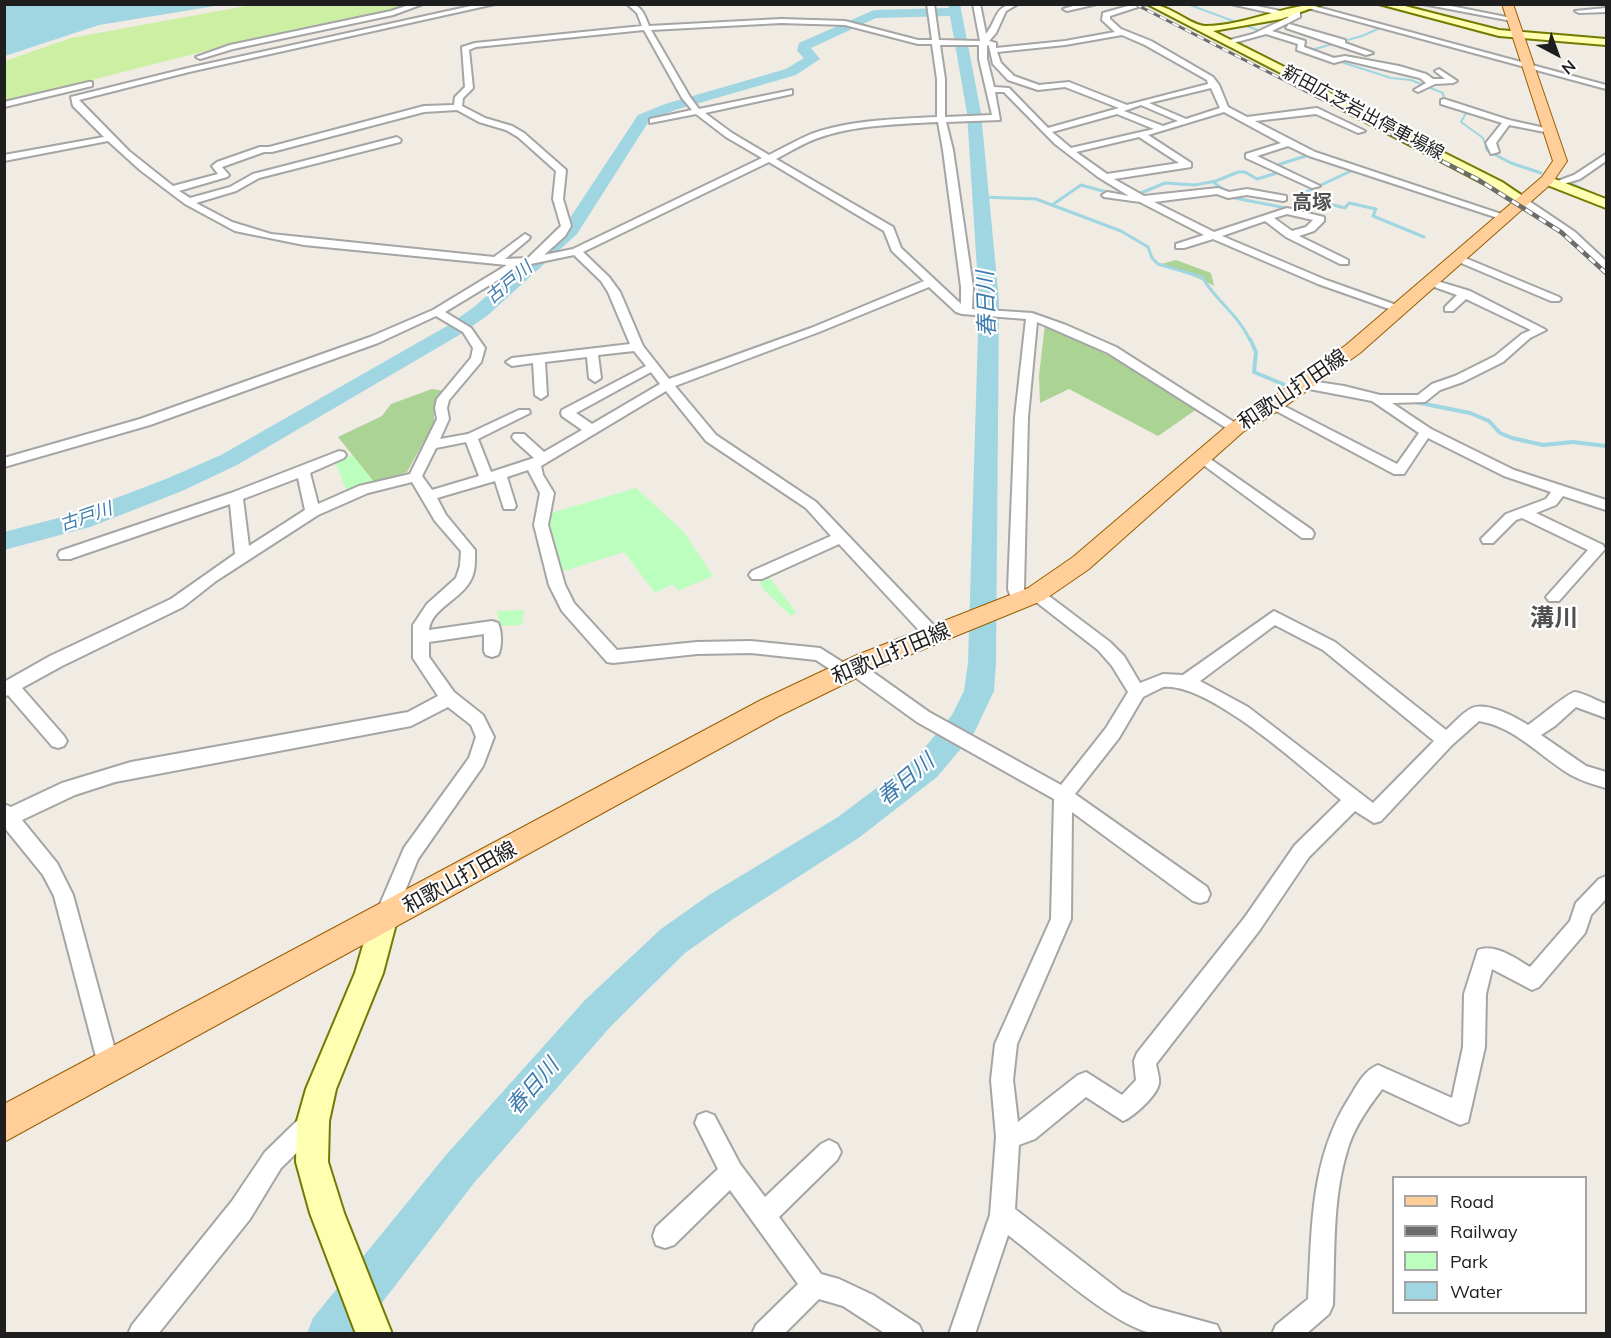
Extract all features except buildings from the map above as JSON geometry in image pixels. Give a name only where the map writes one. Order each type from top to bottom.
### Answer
[{"type":"main road","name":"新田広芝岩出停車場線","points":[[1151,4],[1310,84],[1343,106],[1497,185],[1523,201]]},
{"type":"main road","points":[[1383,4],[1478,29],[1606,42]]},
{"type":"main road","name":"和歌山打田線","points":[[4,1124],[770,708],[849,670],[1023,600],[1081,563],[1236,428],[1273,406],[1353,349],[1523,201],[1552,182],[1560,161],[1507,4]]},
{"type":"main road","points":[[1202,30],[1289,17],[1313,6]]},
{"type":"main road","points":[[1552,182],[1606,204]]},
{"type":"main road","points":[[374,1334],[327,1213],[312,1162],[313,1121],[321,1089],[369,973],[383,920]]},
{"type":"street","points":[[186,61],[230,47],[393,13],[420,4]]},
{"type":"street","points":[[138,73],[462,4]]},
{"type":"street","points":[[76,97],[188,70],[492,4]]},
{"type":"street","points":[[630,4],[640,12],[646,28],[697,111],[729,135],[889,229],[896,249],[960,310],[972,313],[1027,315],[1112,350],[1236,428]]},
{"type":"street","points":[[930,4],[938,42],[957,210],[972,313]]},
{"type":"street","points":[[177,63],[82,89],[74,95],[76,104],[110,138],[188,202],[228,224],[275,238],[524,262],[576,251],[814,136],[838,129],[946,117],[997,118],[983,59],[976,4]]},
{"type":"street","points":[[981,42],[993,33],[1003,10],[1015,4]]},
{"type":"street","points":[[1067,9],[1094,4]]},
{"type":"street","points":[[1105,4],[1116,12]]},
{"type":"street","points":[[1144,4],[1105,16],[1109,25],[1121,33],[1148,43],[1204,75],[1215,85],[1225,109],[1312,154],[1504,217]]},
{"type":"street","points":[[1234,4],[1289,17],[1306,33],[1314,32],[1400,63],[1431,82]]},
{"type":"street","points":[[1426,4],[1512,19]]},
{"type":"street","points":[[1579,11],[1606,10],[1596,4]]},
{"type":"street","points":[[1313,6],[1530,68],[1606,87]]},
{"type":"street","points":[[1229,43],[1247,40],[1268,32],[1289,17]]},
{"type":"street","points":[[458,107],[459,97],[469,88],[465,50],[468,47],[646,28],[739,22],[835,22],[908,41],[981,42],[993,45],[992,50],[997,64],[1011,78],[1038,88],[1066,84],[1128,108]]},
{"type":"street","points":[[1268,32],[1302,43],[1300,48],[1334,61],[1345,58],[1400,63]]},
{"type":"street","points":[[992,50],[1065,43],[1121,33]]},
{"type":"street","points":[[1319,50],[1341,42]]},
{"type":"street","points":[[1418,90],[1431,82],[1453,81],[1439,71]]},
{"type":"street","points":[[4,105],[93,83]]},
{"type":"street","points":[[1047,131],[1118,112],[1141,102],[1215,85]]},
{"type":"street","points":[[991,89],[1006,90],[1069,151],[1146,201],[1213,235],[1343,292],[1398,309]]},
{"type":"street","points":[[653,121],[789,92]]},
{"type":"street","points":[[1456,106],[1461,94]]},
{"type":"street","points":[[1141,102],[1186,122]]},
{"type":"street","points":[[1444,102],[1507,122],[1550,130]]},
{"type":"street","points":[[4,462],[145,423],[374,340],[437,312],[524,262],[561,234],[566,226],[558,199],[561,170],[521,135],[509,128],[482,120],[458,107],[424,109],[294,155],[233,189],[188,202]]},
{"type":"street","points":[[1069,151],[1114,139],[1141,135],[1225,109]]},
{"type":"street","points":[[1244,120],[1317,111],[1362,131]]},
{"type":"street","points":[[1118,112],[1163,129]]},
{"type":"street","points":[[1494,152],[1491,143],[1507,122]]},
{"type":"street","points":[[1107,177],[1188,165],[1141,135]]},
{"type":"street","points":[[4,158],[110,138]]},
{"type":"street","points":[[171,190],[224,175],[217,166],[220,164],[264,149],[294,155],[397,140]]},
{"type":"street","points":[[1289,143],[1249,156],[1315,186]]},
{"type":"street","points":[[1552,182],[1577,177],[1606,157]]},
{"type":"street","points":[[1107,195],[1132,201],[1146,201],[1218,191],[1228,195],[1246,192],[1283,198]]},
{"type":"street","points":[[1523,201],[1571,234],[1606,266]]},
{"type":"street","points":[[1180,246],[1287,211],[1320,219],[1310,229],[1290,235]]},
{"type":"street","points":[[1267,218],[1290,235],[1344,262]]},
{"type":"street","points":[[497,260],[525,237]]},
{"type":"street","points":[[576,251],[605,279],[614,292],[637,347],[711,438],[811,505],[943,632]]},
{"type":"street","points":[[1458,258],[1555,299]]},
{"type":"street","points":[[428,496],[539,461],[666,384],[815,330],[932,282]]},
{"type":"street","points":[[1382,402],[1421,399],[1436,387],[1459,379],[1499,358],[1526,336],[1540,330],[1466,293],[1430,282]]},
{"type":"street","points":[[1449,309],[1466,293]]},
{"type":"street","points":[[415,477],[443,419],[441,408],[443,399],[477,359],[479,348],[467,330],[437,312]]},
{"type":"street","points":[[1027,315],[1028,338],[1016,589],[1023,600],[1104,646],[1118,661],[1137,692]]},
{"type":"street","points":[[512,362],[637,347]]},
{"type":"street","points":[[592,352],[595,378]]},
{"type":"street","points":[[539,359],[541,395]]},
{"type":"street","points":[[592,430],[567,413],[652,368]]},
{"type":"street","points":[[1304,384],[1344,390],[1382,402],[1426,432],[1509,473],[1606,505]]},
{"type":"street","points":[[1273,406],[1399,471],[1426,432]]},
{"type":"street","points":[[430,445],[471,437],[524,413]]},
{"type":"street","points":[[471,437],[509,506]]},
{"type":"street","points":[[519,437],[539,461]]},
{"type":"street","points":[[64,555],[236,496],[339,455]]},
{"type":"street","points":[[1203,458],[1306,534]]},
{"type":"street","points":[[539,461],[536,475],[547,493],[541,525],[557,585],[568,607],[613,657],[697,648],[751,647],[820,654],[923,717],[981,747],[1062,795],[1200,894]]},
{"type":"street","points":[[303,471],[313,512]]},
{"type":"street","points":[[383,920],[411,855],[477,761],[485,737],[477,720],[448,697],[421,658],[421,625],[434,608],[463,581],[468,567],[468,550],[440,518],[421,482],[415,477]]},
{"type":"street","points":[[58,741],[8,688],[56,661],[177,603],[243,555],[313,512],[364,489],[415,477]]},
{"type":"street","points":[[1488,539],[1511,518],[1551,502],[1561,489]]},
{"type":"street","points":[[236,496],[243,555]]},
{"type":"street","points":[[1524,513],[1598,549],[1554,597]]},
{"type":"street","points":[[757,575],[842,537]]},
{"type":"street","points":[[1185,683],[1274,617],[1329,646],[1446,740]]},
{"type":"street","points":[[421,637],[492,627],[492,651]]},
{"type":"street","points":[[962,1334],[1002,1215],[1008,1137],[1002,1080],[1006,1044],[1061,919],[1062,795],[1121,723],[1137,692],[1168,679],[1185,683],[1216,696],[1287,745],[1374,816],[1446,740],[1476,714],[1490,714],[1581,772],[1606,780]]},
{"type":"street","points":[[109,1068],[63,895],[50,869],[7,815],[87,781],[131,770],[411,719],[436,707],[448,697]]},
{"type":"street","points":[[1526,735],[1549,721],[1574,699],[1606,711]]},
{"type":"street","points":[[1008,1137],[1027,1131],[1086,1083],[1123,1110],[1148,1084],[1145,1061],[1252,924],[1302,851],[1353,800]]},
{"type":"street","points":[[1285,1334],[1320,1305],[1327,1194],[1336,1148],[1362,1096],[1378,1076],[1460,1114],[1473,1047],[1475,994],[1485,957],[1500,961],[1532,980],[1578,926],[1583,910],[1606,885]]},
{"type":"street","points":[[141,1334],[241,1210],[273,1160],[313,1121]]},
{"type":"street","points":[[706,1123],[732,1172],[814,1286]]},
{"type":"street","points":[[763,1215],[830,1152]]},
{"type":"street","points":[[665,1236],[732,1172]]},
{"type":"street","points":[[1002,1215],[1113,1301],[1147,1320],[1208,1334]]},
{"type":"street","points":[[765,1334],[814,1286],[828,1287],[849,1297],[910,1334]]},
{"type":"green space","points":[[251,5],[421,5],[225,46],[5,102],[5,61],[71,38]]},
{"type":"green space","points":[[1176,260],[1211,273],[1214,286],[1161,264]]},
{"type":"green space","points":[[1045,324],[1133,368],[1197,409],[1158,436],[1069,389],[1040,403],[1039,376]]},
{"type":"green space","points":[[432,389],[444,391],[434,409],[434,423],[407,472],[374,482],[338,437],[382,416],[391,404]]},
{"type":"green space","points":[[352,455],[374,482],[347,492],[335,462]]},
{"type":"green space","points":[[636,488],[683,531],[713,576],[678,591],[673,584],[655,593],[624,552],[558,573],[547,526],[551,513]]},
{"type":"green space","points":[[767,574],[796,612],[791,616],[762,588],[759,578]]},
{"type":"green space","points":[[524,610],[522,625],[499,626],[497,611]]},
{"type":"water","points":[[4,5],[221,5],[99,25],[5,56]]},
{"type":"waterway","name":"古戸川","points":[[954,4],[955,12]]},
{"type":"waterway","points":[[1190,5],[1263,32]]},
{"type":"waterway","name":"古戸川","points":[[4,541],[81,521],[174,485],[229,460],[454,330],[481,311],[571,230],[643,118],[670,107],[791,72],[813,59],[804,51],[804,46],[874,14],[955,12]]},
{"type":"waterway","name":"春日川","points":[[329,1334],[460,1169],[598,1013],[673,941],[721,907],[849,827],[926,768],[963,724],[979,691],[982,663],[989,301],[974,113],[955,12]]},
{"type":"waterway","points":[[1311,50],[1362,36],[1380,28]]},
{"type":"waterway","points":[[1271,35],[1303,47]]},
{"type":"waterway","points":[[1335,60],[1391,78],[1411,80],[1443,93],[1444,99],[1447,100]]},
{"type":"waterway","points":[[1469,108],[1461,122],[1483,138],[1487,148]]},
{"type":"waterway","points":[[1486,147],[1488,151],[1511,163],[1541,173]]},
{"type":"waterway","points":[[1136,195],[1165,183],[1195,185],[1216,181],[1238,172],[1245,172],[1257,179],[1277,173],[1274,166],[1309,155]]},
{"type":"waterway","points":[[1213,182],[1235,198],[1291,209],[1301,204],[1304,193],[1353,170]]},
{"type":"waterway","points":[[1570,183],[1606,200]]},
{"type":"waterway","points":[[1052,205],[1081,185],[1110,193]]},
{"type":"waterway","points":[[981,197],[1036,199],[1121,231],[1148,247],[1152,258],[1158,264],[1202,277],[1239,322],[1250,340]]},
{"type":"waterway","points":[[1303,197],[1345,208],[1349,203],[1376,209],[1373,216],[1424,237]]},
{"type":"waterway","points":[[1250,339],[1256,352],[1254,372],[1285,385]]},
{"type":"waterway","points":[[1415,402],[1470,413],[1489,421],[1500,433],[1512,438],[1543,445],[1573,442],[1606,446]]},
{"type":"railway","points":[[1135,4],[1417,148]]},
{"type":"railway","points":[[1414,147],[1477,179],[1561,232],[1606,273]]},
{"type":"district","name":"高塚","points":[[1312,203]]},
{"type":"district","name":"溝川","points":[[1554,619]]}]
